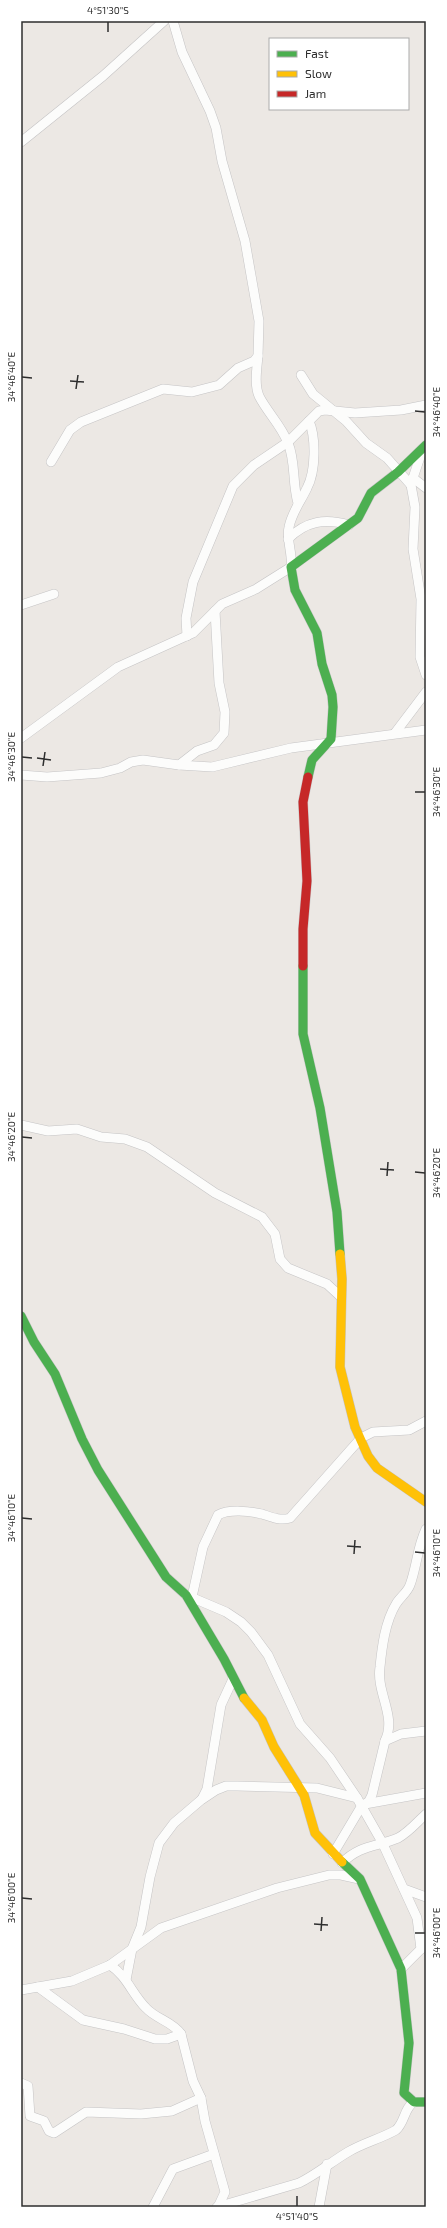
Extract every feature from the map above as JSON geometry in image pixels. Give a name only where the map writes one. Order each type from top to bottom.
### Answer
[{"type":"street","points":[[21,142],[103,76],[164,21]]},
{"type":"street","points":[[173,21],[190,70],[216,128],[222,161],[245,242],[260,321],[256,382],[259,395],[277,421],[288,442],[292,454],[294,486],[298,503]]},
{"type":"street","points":[[51,462],[70,430],[81,422],[163,389],[192,392],[219,385],[238,368],[254,360],[258,356]]},
{"type":"street","points":[[301,375],[313,394],[334,411],[366,443],[387,458],[412,482],[426,488]]},
{"type":"street","points":[[187,636],[186,618],[193,582],[233,486],[254,465],[288,442],[319,411],[325,410],[355,413],[401,410],[426,405]]},
{"type":"street","points":[[309,421],[315,438],[311,474],[308,487],[298,503],[289,525],[288,539],[295,590],[317,633],[324,676],[332,695],[333,732],[328,743],[312,760],[303,802],[307,887],[304,929],[303,1034],[320,1108],[334,1190],[342,1279],[340,1367],[355,1427],[368,1456],[377,1468],[426,1502]]},
{"type":"street","points":[[21,738],[118,667],[193,633],[222,604],[256,589],[291,567],[335,533],[349,525],[362,512],[371,493],[399,471],[424,447]]},
{"type":"street","points":[[424,447],[412,482],[415,507],[413,549],[421,599],[420,657],[426,675]]},
{"type":"street","points":[[288,539],[302,528],[322,520],[349,525]]},
{"type":"street","points":[[21,605],[30,600],[54,594]]},
{"type":"street","points":[[179,765],[197,751],[214,745],[224,733],[225,712],[219,683],[215,611]]},
{"type":"street","points":[[395,733],[426,692]]},
{"type":"street","points":[[21,775],[41,777],[101,773],[120,768],[131,762],[143,760],[179,765],[212,767],[291,748],[426,730]]},
{"type":"street","points":[[21,1125],[48,1131],[77,1129],[101,1137],[125,1139],[148,1147],[215,1193],[262,1217],[275,1234],[280,1260],[288,1268],[327,1284],[341,1297]]},
{"type":"street","points":[[21,1316],[34,1342],[55,1374],[82,1440],[98,1470],[166,1577],[189,1596],[226,1612],[251,1632],[276,1670],[300,1724],[330,1758],[363,1806],[382,1842],[417,1918],[420,1949]]},
{"type":"street","points":[[414,2102],[404,2093],[409,2043],[401,1969],[360,1879],[333,1854],[315,1833],[309,1805],[300,1787],[274,1747],[262,1720],[240,1693],[189,1596],[203,1547],[218,1515],[224,1512],[233,1512],[260,1514],[280,1520],[290,1518],[361,1438],[373,1432],[409,1430],[426,1421]]},
{"type":"street","points":[[333,1854],[363,1806],[372,1796],[390,1720],[380,1683],[382,1652],[392,1611],[411,1583],[417,1550],[426,1529]]},
{"type":"street","points":[[202,1800],[207,1789],[221,1705],[233,1679]]},
{"type":"street","points":[[385,1741],[401,1734],[426,1731]]},
{"type":"street","points":[[126,1980],[132,1949],[141,1927],[150,1877],[159,1843],[174,1823],[202,1800],[216,1790],[226,1786],[300,1787],[326,1789],[357,1798]]},
{"type":"street","points":[[363,1806],[426,1793]]},
{"type":"street","points":[[342,1863],[356,1851],[406,1833],[426,1814]]},
{"type":"street","points":[[21,1990],[72,1981],[110,1965],[167,1926],[239,1903],[277,1888],[329,1875],[342,1875],[360,1879]]},
{"type":"street","points":[[404,1889],[426,1897]]},
{"type":"street","points":[[401,1969],[420,1949],[426,1936]]},
{"type":"street","points":[[110,1965],[119,1971],[146,2008],[156,2017],[177,2029],[181,2034],[193,2081],[202,2098],[214,2154],[225,2192],[218,2206]]},
{"type":"street","points":[[38,1987],[83,2020],[124,2029],[155,2039],[167,2039],[181,2034]]},
{"type":"street","points":[[21,2082],[28,2086],[30,2116],[44,2121],[49,2131],[54,2133],[86,2112],[158,2113],[172,2111],[202,2098]]},
{"type":"street","points":[[215,2207],[299,2183],[312,2177],[327,2164],[396,2130],[402,2125],[410,2104],[414,2102],[426,2102]]},
{"type":"street","points":[[153,2207],[173,2169],[214,2154]]},
{"type":"street","points":[[319,2207],[327,2164]]},
{"type":"traffic: fast","points":[[308,777],[312,760],[331,739],[333,707],[332,695],[322,664],[317,633],[295,590],[291,567],[358,518],[371,493],[398,472],[426,445]]},
{"type":"traffic: fast","points":[[303,966],[303,1034],[320,1108],[337,1212],[340,1254]]},
{"type":"traffic: fast","points":[[21,1316],[34,1342],[55,1374],[82,1439],[98,1470],[166,1577],[186,1595],[224,1659],[244,1698]]},
{"type":"traffic: fast","points":[[342,1862],[360,1879],[401,1969],[409,2043],[404,2093],[414,2102],[426,2102]]},
{"type":"traffic: slow","points":[[340,1254],[342,1279],[340,1367],[355,1427],[368,1456],[377,1468],[426,1502]]},
{"type":"traffic: slow","points":[[244,1698],[262,1720],[274,1747],[304,1795],[315,1833],[342,1862]]},
{"type":"traffic: jam","points":[[303,966],[303,929],[307,881],[303,802],[308,777]]}]
